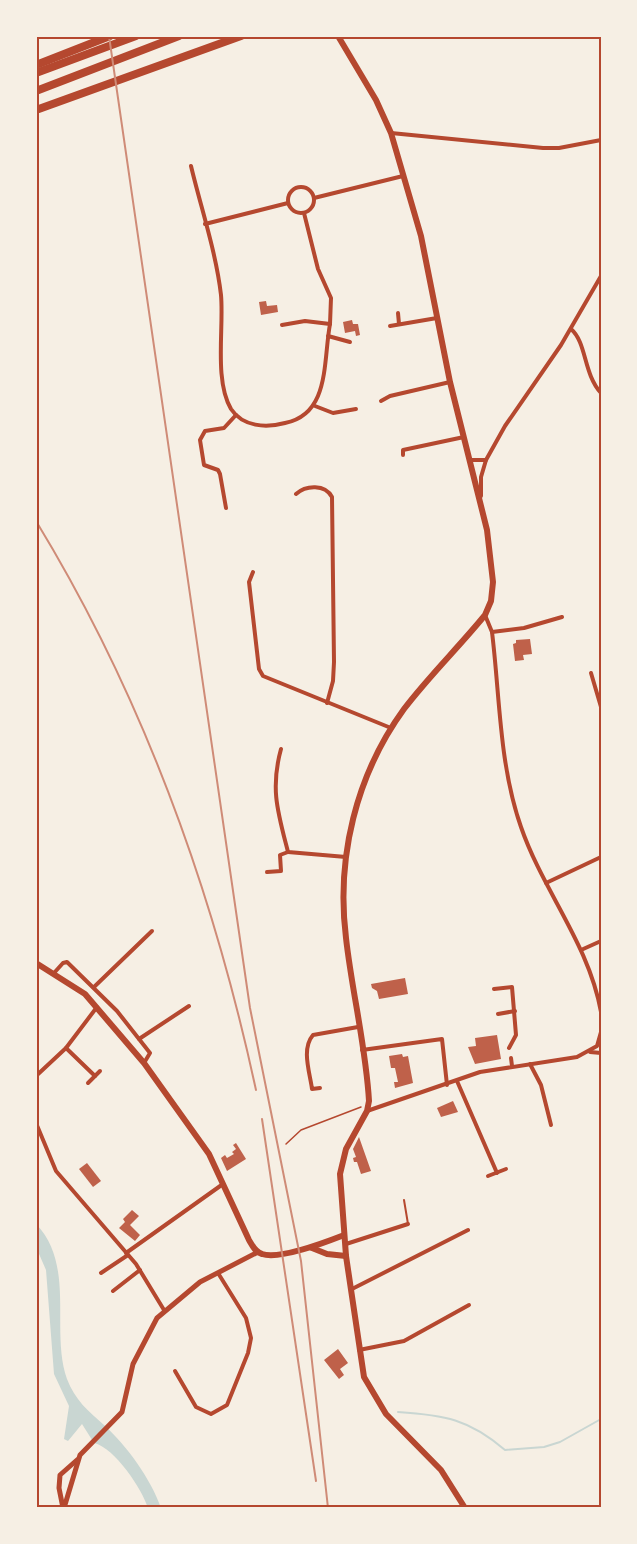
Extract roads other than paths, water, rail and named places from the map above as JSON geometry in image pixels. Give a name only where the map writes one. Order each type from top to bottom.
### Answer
[{"type":"highway","points":[[36,73],[110,36]]},
{"type":"highway","points":[[36,65],[136,36]]},
{"type":"highway","points":[[36,91],[179,36]]},
{"type":"highway","points":[[36,110],[241,36]]},
{"type":"main road","points":[[338,36],[376,99],[391,134],[403,176],[428,268],[450,382],[481,497],[493,582],[491,601],[485,615],[405,708],[392,728],[364,784],[352,821],[343,892],[345,937],[368,1095],[367,1111],[349,1141],[341,1165],[344,1235],[358,1351],[364,1377],[386,1414],[441,1470],[465,1508]]},
{"type":"main road","points":[[36,963],[78,988],[98,1006],[144,1063],[202,1143],[224,1183],[249,1240],[258,1252],[272,1254],[310,1248],[344,1235]]},
{"type":"main road","points":[[310,1248],[327,1254],[346,1256]]},
{"type":"street","points":[[391,134],[543,148],[559,148],[601,140]]},
{"type":"street","points":[[191,166],[220,294],[220,353],[226,389],[230,405],[236,415],[253,424],[265,426],[298,420],[315,406],[321,382],[330,324],[331,298],[318,269],[304,213]]},
{"type":"street","points":[[314,198],[403,176]]},
{"type":"street","points":[[301,187],[311,192],[314,198],[312,207],[304,213],[292,209],[288,203],[291,192],[301,187]]},
{"type":"street","points":[[205,224],[288,203]]},
{"type":"street","points":[[481,497],[481,477],[486,460],[505,426],[571,329],[601,276]]},
{"type":"street","points":[[398,313],[399,324]]},
{"type":"street","points":[[390,326],[437,318]]},
{"type":"street","points":[[282,325],[305,321],[330,324]]},
{"type":"street","points":[[571,329],[581,345],[588,373],[601,393]]},
{"type":"street","points":[[327,336],[350,342]]},
{"type":"street","points":[[381,401],[390,396],[450,382]]},
{"type":"street","points":[[315,406],[333,413],[356,409]]},
{"type":"street","points":[[226,508],[220,474],[218,470],[204,465],[200,440],[205,431],[224,428],[236,415]]},
{"type":"street","points":[[404,455],[403,450],[464,437]]},
{"type":"street","points":[[470,460],[486,460]]},
{"type":"street","points":[[296,494],[304,489],[321,487],[328,491],[332,498],[334,662],[333,681],[327,703]]},
{"type":"street","points":[[253,572],[249,582],[262,676],[392,728]]},
{"type":"street","points":[[485,615],[492,632],[504,758],[512,797],[530,852],[581,950],[597,988],[601,1010]]},
{"type":"street","points":[[492,632],[524,628],[562,617]]},
{"type":"street","points":[[591,673],[601,707]]},
{"type":"street","points":[[594,684],[601,682]]},
{"type":"street","points":[[281,749],[275,772],[274,799],[288,852]]},
{"type":"street","points":[[267,872],[281,871],[280,855],[288,852],[346,857]]},
{"type":"street","points":[[546,883],[601,857]]},
{"type":"street","points":[[94,987],[152,931]]},
{"type":"street","points":[[581,950],[601,941]]},
{"type":"street","points":[[54,973],[63,963],[67,962],[94,987],[150,1053],[144,1063]]},
{"type":"street","points":[[494,989],[512,987],[516,1035],[509,1048]]},
{"type":"street","points":[[36,1076],[66,1048],[98,1006]]},
{"type":"street","points":[[139,1039],[189,1006]]},
{"type":"street","points":[[498,1014],[515,1011]]},
{"type":"street","points":[[320,1088],[312,1089],[306,1047],[309,1040],[313,1035],[358,1027]]},
{"type":"street","points":[[367,1111],[480,1072],[577,1057],[597,1046],[601,1032]]},
{"type":"street","points":[[362,1050],[442,1039],[447,1085]]},
{"type":"street","points":[[66,1048],[95,1076]]},
{"type":"street","points":[[589,1052],[601,1053]]},
{"type":"street","points":[[511,1058],[512,1066]]},
{"type":"street","points":[[530,1064],[541,1085],[550,1125]]},
{"type":"street","points":[[88,1083],[100,1071]]},
{"type":"street","points":[[457,1081],[497,1173]]},
{"type":"street","points":[[36,1123],[56,1171],[140,1270],[164,1310]]},
{"type":"street","points":[[488,1176],[506,1169]]},
{"type":"street","points":[[101,1273],[224,1183]]},
{"type":"street","points":[[345,1244],[408,1224]]},
{"type":"street","points":[[351,1289],[468,1230]]},
{"type":"street","points":[[63,1508],[78,1459],[124,1409],[133,1364],[152,1325],[164,1310],[184,1293],[258,1252]]},
{"type":"street","points":[[113,1291],[140,1270]]},
{"type":"street","points":[[175,1371],[199,1409],[211,1414],[227,1405],[248,1353],[250,1334],[246,1318],[218,1273]]},
{"type":"street","points":[[358,1351],[404,1341],[470,1305]]},
{"type":"street","points":[[63,1508],[59,1488],[60,1475],[78,1459]]},
{"type":"lane","points":[[404,1200],[408,1224]]},
{"type":"waterway","points":[[398,1412],[443,1417],[467,1425],[480,1431],[505,1450],[544,1447],[560,1442],[601,1419]]},
{"type":"waterway","points":[[161,1506],[166,1508]]},
{"type":"railway","points":[[109,36],[250,1008],[301,1261],[328,1508]]},
{"type":"railway","points":[[36,521],[109,655],[170,796],[218,942],[239,1016],[256,1090]]},
{"type":"railway","points":[[262,1119],[316,1481]]}]
